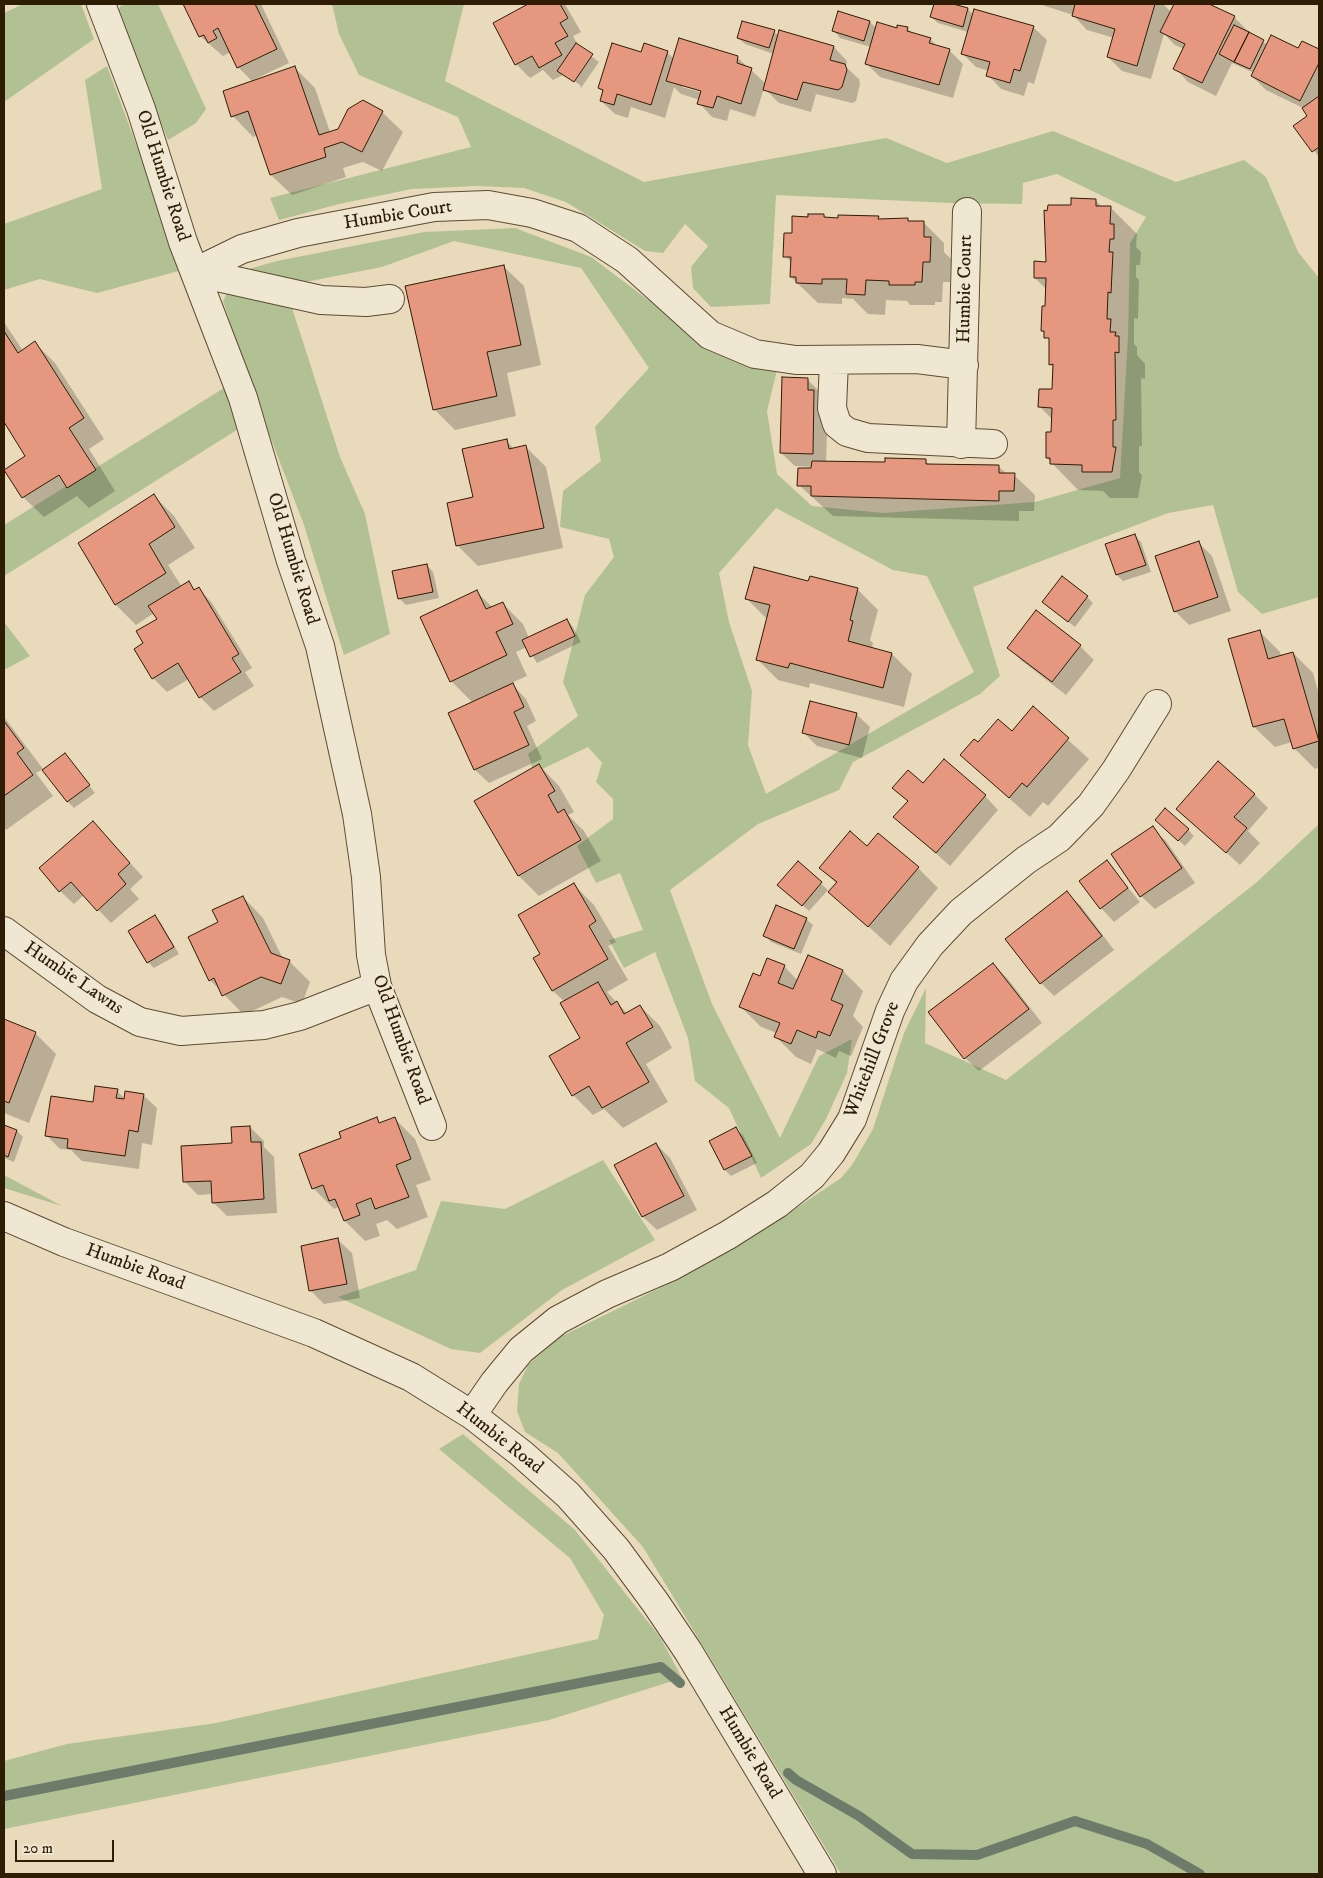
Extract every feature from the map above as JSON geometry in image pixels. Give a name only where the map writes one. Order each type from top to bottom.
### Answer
[{"type":"street","name":"Old Humbie Road","points":[[101,4],[141,108],[183,242],[243,398],[290,561],[320,646],[357,814],[366,877],[371,955],[377,986],[432,1126]]},
{"type":"street","name":"Humbie Court","points":[[195,272],[242,248],[298,233],[434,206],[488,205],[532,213],[578,228],[627,260],[710,335],[755,354],[796,360],[917,359],[964,365]]},
{"type":"street","name":"Humbie Court","points":[[962,444],[968,212]]},
{"type":"street","points":[[195,272],[321,300],[366,302],[390,300]]},
{"type":"street","points":[[834,361],[832,408],[837,424],[846,432],[868,438],[993,444]]},
{"type":"street","name":"Whitehill Grove","points":[[472,1415],[494,1383],[521,1350],[558,1320],[607,1294],[670,1267],[777,1204],[812,1176],[831,1153],[852,1119],[890,1010],[904,981],[930,945],[961,912],[1026,860],[1059,838],[1084,811],[1116,770],[1158,704]]},
{"type":"street","name":"Humbie Lawns","points":[[4,931],[50,967],[97,999],[140,1022],[182,1031],[264,1025],[300,1016],[377,986]]},
{"type":"street","name":"Humbie Road","points":[[4,1216],[64,1242],[314,1333],[411,1377],[472,1415],[522,1454],[568,1495],[616,1549],[688,1651],[822,1874]]},
{"type":"green space","points":[[23,4],[81,4],[94,39],[4,102],[4,13]]},
{"type":"green space","points":[[128,4],[158,4],[206,109],[196,123],[168,140],[116,22],[120,6]]},
{"type":"green space","points":[[332,4],[464,4],[445,81],[644,182],[886,138],[947,163],[1053,131],[1176,182],[1244,160],[1266,177],[1298,252],[1319,278],[1319,597],[1262,614],[1238,592],[1213,505],[1168,513],[973,587],[1000,676],[980,694],[853,762],[839,790],[758,824],[670,890],[712,1004],[780,1138],[819,1056],[852,1039],[847,1073],[826,1119],[811,1144],[761,1178],[729,1108],[695,1081],[688,1038],[655,952],[624,968],[609,940],[643,930],[620,873],[596,883],[577,846],[613,819],[613,799],[596,782],[602,763],[588,747],[534,773],[528,754],[578,716],[563,682],[585,595],[614,557],[609,539],[560,527],[563,491],[601,461],[595,427],[649,368],[581,268],[454,241],[382,267],[285,286],[340,457],[365,514],[390,634],[344,655],[304,525],[247,376],[223,301],[238,272],[277,261],[424,232],[515,228],[591,257],[671,317],[777,370],[767,411],[777,474],[812,506],[883,513],[1035,502],[1120,478],[1128,335],[1130,243],[1146,217],[1057,174],[1023,183],[1022,204],[951,203],[776,195],[770,304],[711,307],[693,288],[691,267],[708,246],[685,224],[663,253],[645,251],[566,202],[524,188],[477,186],[412,189],[339,204],[279,220],[270,198],[471,147],[458,117],[359,75],[339,34]],"holes":[[[776,508],[893,570],[927,576],[974,672],[766,794],[748,745],[752,691],[729,622],[719,573]]]},
{"type":"green space","points":[[107,66],[152,187],[179,271],[97,293],[40,279],[4,290],[4,224],[102,189],[85,80]]},
{"type":"green space","points":[[224,388],[240,428],[4,576],[4,525]]},
{"type":"green space","points":[[4,622],[30,656],[4,670]]},
{"type":"green space","points":[[1319,824],[1319,1874],[841,1874],[643,1547],[558,1453],[525,1432],[517,1411],[519,1384],[528,1365],[560,1337],[674,1281],[771,1225],[841,1178],[852,1165],[873,1129],[904,1033],[926,988],[925,1043],[1006,1080],[1257,882]]},
{"type":"green space","points":[[603,1160],[655,1240],[562,1290],[480,1353],[451,1349],[338,1297],[416,1270],[441,1201],[505,1209]]},
{"type":"green space","points":[[4,1175],[62,1206],[4,1188]]},
{"type":"green space","points":[[463,1434],[575,1530],[660,1637],[682,1678],[549,1720],[4,1829],[4,1761],[67,1744],[216,1723],[598,1639],[604,1615],[570,1558],[439,1449]]},
{"type":"building","points":[[183,4],[255,4],[277,49],[237,68],[218,28],[213,31],[217,38],[208,43],[204,35],[199,37]]},
{"type":"building","points":[[528,4],[560,4],[568,18],[560,23],[568,36],[555,43],[562,55],[539,68],[532,56],[515,65],[493,23]]},
{"type":"building","points":[[934,4],[953,4],[968,8],[963,27],[930,17]]},
{"type":"building","points":[[1075,4],[1155,4],[1137,66],[1107,57],[1115,29],[1072,16]]},
{"type":"building","points":[[1174,4],[1209,4],[1235,16],[1202,83],[1173,69],[1185,44],[1160,32]]},
{"type":"building","points":[[974,9],[1034,26],[1020,71],[1014,69],[1010,83],[986,76],[990,62],[961,54]]},
{"type":"building","points":[[838,11],[870,21],[864,41],[832,31]]},
{"type":"building","points":[[742,21],[775,30],[769,48],[737,38]]},
{"type":"building","points":[[877,22],[897,28],[897,25],[908,27],[907,31],[931,38],[929,43],[950,49],[939,85],[865,64]]},
{"type":"building","points":[[1234,25],[1249,32],[1234,62],[1219,54]]},
{"type":"building","points":[[779,30],[834,46],[830,60],[845,64],[847,70],[842,87],[838,90],[803,82],[797,100],[763,90]]},
{"type":"building","points":[[1249,32],[1264,40],[1250,69],[1234,62]]},
{"type":"building","points":[[1271,35],[1298,48],[1302,41],[1319,49],[1319,63],[1300,101],[1251,76]]},
{"type":"building","points":[[679,38],[738,56],[737,63],[752,68],[741,104],[717,96],[713,108],[697,104],[701,91],[666,81]]},
{"type":"building","points":[[576,43],[593,54],[574,82],[557,71]]},
{"type":"building","points":[[612,43],[641,52],[644,43],[668,51],[651,105],[617,94],[614,105],[600,101],[603,90],[598,88]]},
{"type":"building","points":[[295,66],[319,135],[338,129],[348,109],[363,100],[383,111],[362,152],[342,142],[324,148],[326,157],[270,175],[248,111],[231,117],[223,91]]},
{"type":"building","points":[[1319,96],[1319,147],[1312,152],[1293,126],[1307,116],[1302,108]]},
{"type":"building","points":[[1071,198],[1096,199],[1096,206],[1111,206],[1110,224],[1114,224],[1114,239],[1110,239],[1109,252],[1113,252],[1111,293],[1108,292],[1107,319],[1111,319],[1110,332],[1116,332],[1115,336],[1119,336],[1119,353],[1115,352],[1116,420],[1113,420],[1113,447],[1116,447],[1112,472],[1082,472],[1082,465],[1050,464],[1050,458],[1046,458],[1046,432],[1051,432],[1052,408],[1038,407],[1039,389],[1052,389],[1053,364],[1049,365],[1049,338],[1044,338],[1044,331],[1041,331],[1042,306],[1045,306],[1046,278],[1034,278],[1034,261],[1046,262],[1044,210],[1047,211],[1048,205],[1071,205]]},
{"type":"building","points":[[808,214],[824,214],[824,217],[838,218],[838,215],[879,216],[878,219],[908,218],[908,221],[924,221],[924,237],[931,237],[930,262],[923,262],[922,282],[915,282],[915,285],[889,285],[889,281],[866,280],[865,295],[846,294],[847,279],[822,279],[822,284],[796,283],[796,277],[790,277],[791,257],[783,257],[784,233],[792,233],[792,216],[808,217]]},
{"type":"building","points":[[504,265],[521,345],[487,352],[497,396],[433,410],[405,286]]},
{"type":"building","points":[[4,331],[18,353],[35,341],[84,418],[69,428],[96,470],[67,488],[59,475],[22,498],[4,470],[25,456],[4,422]]},
{"type":"building","points":[[782,377],[808,378],[808,390],[814,390],[813,454],[780,453]]},
{"type":"building","points":[[507,439],[509,449],[526,445],[544,528],[456,546],[447,503],[473,497],[462,449]]},
{"type":"building","points":[[885,458],[926,459],[926,464],[999,465],[999,473],[1015,473],[1014,491],[999,491],[999,501],[811,496],[811,486],[797,486],[798,468],[811,468],[812,461],[885,462]]},
{"type":"building","points":[[154,494],[175,527],[149,544],[166,573],[115,605],[78,543]]},
{"type":"building","points":[[1135,534],[1146,565],[1116,575],[1105,544]]},
{"type":"building","points":[[1199,541],[1218,597],[1174,612],[1155,556]]},
{"type":"building","points":[[427,564],[433,592],[398,599],[392,571]]},
{"type":"building","points":[[754,567],[808,581],[810,576],[858,588],[850,620],[853,621],[848,641],[892,653],[883,688],[790,663],[788,668],[756,660],[770,605],[745,599]]},
{"type":"building","points":[[1062,576],[1088,596],[1068,622],[1042,602]]},
{"type":"building","points":[[189,581],[194,590],[199,587],[239,654],[232,658],[241,672],[199,698],[178,663],[152,679],[134,649],[143,643],[136,631],[157,619],[148,606]]},
{"type":"building","points":[[477,590],[486,609],[503,602],[513,624],[496,632],[507,655],[450,682],[420,617]]},
{"type":"building","points":[[1036,610],[1081,645],[1052,682],[1007,648]]},
{"type":"building","points":[[567,619],[575,636],[530,657],[522,640]]},
{"type":"building","points":[[1260,630],[1268,659],[1293,652],[1319,741],[1293,749],[1284,719],[1253,727],[1228,639]]},
{"type":"building","points":[[513,683],[524,707],[514,712],[529,745],[474,770],[448,713]]},
{"type":"building","points":[[810,701],[857,713],[849,745],[802,733]]},
{"type":"building","points":[[1033,706],[1069,738],[1027,787],[1022,783],[1009,798],[960,755],[974,739],[978,742],[998,719],[1012,731]]},
{"type":"building","points":[[4,721],[24,748],[17,753],[33,775],[4,796]]},
{"type":"building","points":[[65,753],[90,785],[67,802],[42,770]]},
{"type":"building","points":[[944,759],[986,795],[936,853],[893,817],[908,801],[892,788],[908,770],[923,783]]},
{"type":"building","points":[[1218,761],[1255,794],[1234,817],[1247,828],[1226,853],[1176,809]]},
{"type":"building","points":[[539,764],[555,791],[548,795],[558,813],[564,809],[581,840],[518,876],[474,801]]},
{"type":"building","points":[[1165,808],[1189,829],[1178,841],[1155,820]]},
{"type":"building","points":[[93,821],[130,863],[118,874],[126,884],[97,911],[71,882],[59,892],[39,868]]},
{"type":"building","points":[[1153,826],[1182,868],[1140,897],[1111,854]]},
{"type":"building","points":[[850,831],[867,846],[878,833],[919,867],[868,927],[828,892],[837,882],[819,868]]},
{"type":"building","points":[[1107,860],[1128,888],[1100,909],[1079,881]]},
{"type":"building","points":[[798,861],[822,882],[802,906],[777,885]]},
{"type":"building","points":[[574,883],[596,921],[589,926],[608,959],[552,991],[533,958],[540,954],[518,915]]},
{"type":"building","points":[[1067,891],[1102,936],[1040,984],[1005,939]]},
{"type":"building","points":[[243,896],[271,953],[290,960],[281,984],[261,977],[222,996],[214,978],[209,981],[188,937],[218,922],[212,910]]},
{"type":"building","points":[[776,905],[807,918],[794,949],[763,936]]},
{"type":"building","points":[[155,915],[174,947],[147,963],[128,931]]},
{"type":"building","points":[[808,955],[843,970],[831,1000],[843,1005],[830,1036],[818,1031],[816,1038],[797,1030],[791,1044],[774,1037],[780,1023],[739,1007],[753,973],[760,976],[767,958],[785,965],[778,983],[793,989]]},
{"type":"building","points":[[993,963],[1029,1009],[964,1059],[928,1012]]},
{"type":"building","points":[[598,982],[611,1005],[617,1001],[624,1014],[640,1005],[653,1027],[626,1043],[649,1082],[602,1108],[589,1086],[572,1096],[549,1056],[580,1038],[560,1003]]},
{"type":"building","points":[[4,1019],[36,1032],[9,1103],[4,1101]]},
{"type":"building","points":[[95,1086],[118,1089],[116,1098],[124,1099],[125,1091],[144,1094],[138,1132],[129,1130],[125,1156],[67,1148],[68,1139],[45,1136],[51,1096],[93,1102]]},
{"type":"building","points":[[377,1117],[379,1123],[395,1117],[411,1159],[396,1165],[409,1197],[375,1209],[371,1198],[356,1204],[360,1215],[344,1221],[335,1199],[329,1201],[323,1185],[312,1189],[299,1154],[341,1138],[339,1132]]},
{"type":"building","points":[[4,1125],[17,1130],[8,1157],[4,1155]]},
{"type":"building","points":[[250,1126],[251,1142],[261,1142],[264,1199],[212,1203],[211,1181],[183,1182],[181,1146],[232,1143],[231,1127]]},
{"type":"building","points":[[736,1127],[752,1156],[724,1170],[709,1141]]},
{"type":"building","points":[[656,1143],[684,1196],[642,1217],[614,1165]]},
{"type":"building","points":[[338,1238],[347,1284],[309,1291],[301,1246]]},
{"type":"waterway","points":[[4,1796],[661,1667],[680,1683]]},
{"type":"waterway","points":[[788,1773],[796,1780],[859,1816],[912,1854],[977,1855],[1075,1821],[1147,1844],[1200,1874]]}]
